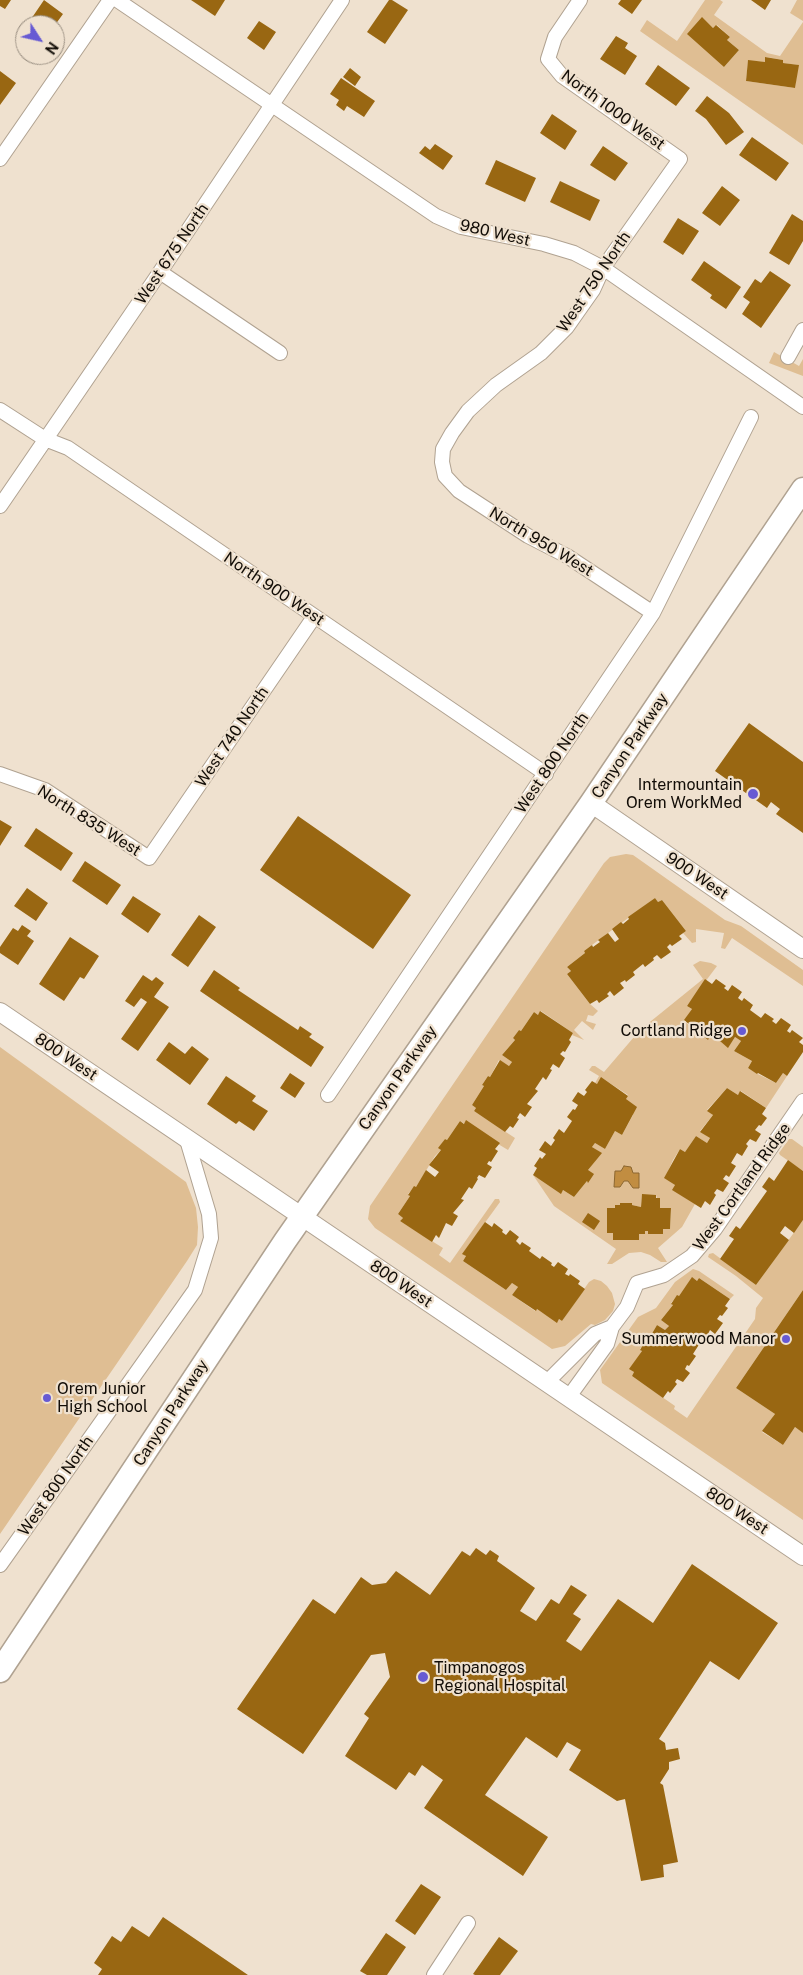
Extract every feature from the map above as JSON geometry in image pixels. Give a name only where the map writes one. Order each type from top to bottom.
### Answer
[{"type":"highway","name":"Canyon Parkway","points":[[0,1672],[302,1216],[591,803],[803,489]]},
{"type":"street","points":[[0,159],[110,0]]},
{"type":"street","name":"980 West","points":[[117,0],[436,216],[462,227],[544,244],[574,253],[603,268],[803,407]]},
{"type":"street","name":"West 675 North","points":[[0,506],[160,272],[342,0]]},
{"type":"street","name":"North 1000 West","points":[[580,0],[555,37],[548,59],[562,76],[680,159]]},
{"type":"street","name":"West 750 North","points":[[442,462],[443,449],[468,411],[496,385],[541,353],[567,327],[593,290],[603,268],[680,159]]},
{"type":"street","points":[[160,272],[280,353]]},
{"type":"street","points":[[788,357],[803,330]]},
{"type":"street","name":"North 900 West","points":[[0,410],[45,439],[68,448],[546,774]]},
{"type":"street","name":"West 800 North","points":[[328,1096],[653,614],[751,417]]},
{"type":"street","name":"North 950 West","points":[[442,462],[445,476],[459,491],[528,536],[567,556],[653,614]]},
{"type":"street","name":"West 740 North","points":[[149,858],[314,617]]},
{"type":"street","name":"North 835 West","points":[[0,774],[46,790],[149,858]]},
{"type":"street","name":"900 West","points":[[591,803],[803,949]]},
{"type":"street","name":"800 West","points":[[0,1012],[186,1140],[302,1216],[803,1556]]},
{"type":"street","name":"West Cortland Ridge","points":[[546,1383],[595,1334],[612,1327],[626,1307],[637,1283],[664,1275],[692,1256],[715,1229],[803,1101]]},
{"type":"street","name":"West 800 North","points":[[0,1565],[195,1290],[211,1238],[209,1214],[186,1140]]},
{"type":"street","points":[[568,1398],[607,1344],[612,1327]]},
{"type":"street","points":[[434,1975],[468,1923]]},
{"type":"shaded area","points":[[705,0],[720,0],[723,2],[714,15],[767,53],[780,56],[803,22],[803,145],[640,31],[647,20],[677,41]],"holes":[[[702,18],[713,28],[717,25],[730,37],[727,40],[739,50],[724,67]],[[766,57],[783,60],[783,63],[798,65],[795,88],[746,81],[748,61],[765,62]]]},
{"type":"shaded area","points":[[797,0],[803,0],[803,21],[790,13]]},
{"type":"shaded area","points":[[774,352],[799,366],[803,359],[803,376],[769,363]]},
{"type":"shaded area","points":[[626,854],[633,855],[725,920],[741,926],[803,970],[803,986],[732,938],[725,949],[721,948],[724,933],[696,929],[696,942],[692,943],[683,933],[686,931],[662,900],[658,902],[655,898],[584,951],[585,953],[567,967],[571,971],[567,974],[590,1004],[598,1011],[593,1016],[588,1015],[586,1021],[596,1024],[593,1030],[582,1021],[574,1030],[584,1040],[572,1035],[573,1033],[541,1011],[538,1015],[534,1012],[521,1031],[519,1030],[513,1038],[515,1040],[502,1055],[512,1062],[509,1066],[499,1060],[490,1077],[488,1076],[482,1085],[484,1086],[472,1105],[476,1108],[474,1111],[515,1138],[508,1150],[460,1121],[439,1148],[441,1150],[435,1156],[416,1187],[408,1194],[410,1196],[398,1214],[403,1218],[400,1221],[443,1248],[439,1255],[450,1263],[495,1199],[499,1199],[500,1202],[463,1253],[466,1256],[463,1261],[506,1290],[512,1283],[518,1287],[512,1295],[535,1311],[537,1309],[557,1322],[559,1319],[562,1321],[589,1282],[594,1279],[601,1281],[607,1286],[612,1293],[615,1304],[613,1311],[605,1320],[595,1325],[591,1324],[565,1346],[552,1349],[375,1228],[368,1219],[370,1206],[604,863],[610,857]]},
{"type":"shaded area","points":[[700,961],[717,966],[687,1006],[692,1009],[684,1021],[708,1040],[712,1034],[728,1047],[735,1037],[741,1041],[734,1051],[752,1061],[748,1068],[756,1073],[776,1083],[783,1073],[787,1076],[766,1108],[741,1091],[738,1095],[727,1088],[707,1110],[713,1115],[700,1131],[710,1138],[707,1143],[696,1136],[685,1152],[680,1149],[665,1178],[675,1185],[673,1190],[695,1204],[682,1227],[658,1248],[667,1262],[661,1262],[641,1252],[629,1253],[612,1264],[607,1264],[616,1249],[554,1206],[533,1175],[560,1193],[563,1190],[574,1197],[588,1182],[588,1170],[601,1153],[592,1147],[595,1143],[605,1149],[615,1131],[622,1135],[633,1115],[626,1099],[628,1095],[602,1078],[597,1084],[595,1083],[599,1076],[589,1070],[592,1066],[595,1066],[604,1072],[640,1030],[703,979],[693,965]],"holes":[[[642,1195],[656,1195],[660,1208],[671,1208],[670,1229],[663,1229],[663,1234],[648,1234],[648,1231],[645,1231],[645,1234],[639,1234],[638,1240],[613,1240],[615,1205],[632,1203],[632,1205],[641,1207]]]},
{"type":"shaded area","name":"Orem Junior High School","points":[[0,1047],[186,1182],[196,1208],[198,1227],[197,1245],[187,1261],[0,1534]]},
{"type":"shaded area","points":[[789,1139],[803,1147],[803,1171],[779,1153]]},
{"type":"shaded area","points":[[624,1166],[631,1167],[633,1173],[639,1173],[639,1188],[633,1188],[628,1181],[624,1181],[620,1187],[614,1187],[615,1171],[621,1171]]},
{"type":"shaded area","points":[[803,1220],[803,1290],[736,1388],[775,1414],[762,1432],[783,1445],[795,1427],[803,1433],[803,1520],[602,1383],[600,1370],[638,1317],[656,1308],[675,1282],[693,1269],[699,1271],[734,1295],[730,1299],[699,1278],[697,1281],[692,1278],[679,1296],[671,1303],[673,1305],[661,1320],[669,1326],[665,1330],[657,1325],[647,1342],[645,1341],[640,1349],[642,1351],[630,1369],[634,1372],[632,1376],[675,1406],[674,1409],[687,1418],[755,1319],[756,1308],[763,1298],[736,1276],[708,1257],[709,1254],[713,1253],[756,1285]]},
{"type":"building","points":[[0,0],[11,0],[5,9],[0,6]]},
{"type":"building","points":[[44,0],[63,14],[62,15],[34,15]]},
{"type":"building","points":[[191,0],[225,0],[215,16]]},
{"type":"building","points":[[389,0],[408,10],[385,44],[367,32]]},
{"type":"building","points":[[621,0],[642,0],[632,14],[618,4]]},
{"type":"building","points":[[751,0],[771,0],[765,10]]},
{"type":"building","points":[[702,17],[713,28],[716,25],[730,37],[727,40],[739,50],[724,67],[687,34]]},
{"type":"building","points":[[259,21],[276,32],[264,50],[247,38]]},
{"type":"building","points":[[616,36],[628,43],[625,48],[637,56],[625,75],[600,59]]},
{"type":"building","points":[[765,57],[783,60],[783,63],[799,65],[795,88],[746,81],[748,60],[765,62]]},
{"type":"building","points":[[658,65],[690,88],[676,106],[645,84]]},
{"type":"building","points":[[350,68],[361,77],[355,86],[343,77]]},
{"type":"building","points":[[0,71],[16,83],[0,105]]},
{"type":"building","points":[[341,78],[375,101],[364,117],[347,106],[344,111],[336,105],[339,100],[330,94]]},
{"type":"building","points":[[707,96],[729,113],[744,132],[726,145],[706,119],[695,111]]},
{"type":"building","points":[[552,114],[577,131],[565,150],[540,133]]},
{"type":"building","points":[[752,137],[789,163],[776,181],[739,155]]},
{"type":"building","points":[[435,144],[453,156],[443,170],[419,153],[425,146],[430,150]]},
{"type":"building","points":[[603,146],[628,163],[615,181],[590,165]]},
{"type":"building","points":[[496,160],[536,178],[525,202],[485,184]]},
{"type":"building","points":[[560,181],[600,200],[590,221],[550,202]]},
{"type":"building","points":[[722,186],[740,200],[720,226],[702,213]]},
{"type":"building","points":[[792,214],[803,221],[803,241],[789,265],[769,253]]},
{"type":"building","points":[[678,218],[699,231],[683,255],[663,242]]},
{"type":"building","points":[[704,261],[741,287],[726,309],[710,298],[712,295],[691,280]]},
{"type":"building","points":[[770,271],[791,285],[761,328],[742,314],[750,302],[743,297],[755,279],[761,283]]},
{"type":"building","points":[[749,723],[803,762],[803,833],[776,814],[780,809],[771,802],[767,808],[715,771]]},
{"type":"building","points":[[298,816],[411,895],[373,949],[260,870]]},
{"type":"building","points":[[0,820],[12,827],[0,846]]},
{"type":"building","points":[[36,828],[73,853],[61,871],[24,846]]},
{"type":"building","points":[[85,861],[121,885],[107,905],[72,881]]},
{"type":"building","points":[[27,888],[48,903],[36,921],[14,906]]},
{"type":"building","points":[[133,896],[161,914],[148,933],[121,914]]},
{"type":"building","name":"Cortland Ridge","points":[[655,898],[658,902],[662,900],[686,931],[679,936],[682,939],[672,946],[670,944],[667,947],[671,952],[661,959],[657,955],[645,967],[643,964],[633,972],[635,975],[626,982],[625,980],[620,983],[624,988],[614,996],[610,991],[607,994],[609,996],[599,1003],[597,1000],[590,1004],[567,974],[571,971],[567,967],[585,953],[584,951],[600,942],[598,940],[608,933],[615,942],[619,939],[612,929],[621,922],[623,924],[629,919],[628,917]]},
{"type":"building","points":[[199,915],[216,927],[188,967],[171,955]]},
{"type":"building","points":[[22,925],[31,931],[27,936],[34,941],[18,965],[0,953],[0,947],[13,928],[18,931]]},
{"type":"building","points":[[70,937],[99,956],[84,979],[80,977],[64,1001],[39,984]]},
{"type":"building","points":[[214,970],[240,988],[238,990],[298,1030],[300,1026],[312,1034],[309,1037],[324,1047],[311,1067],[200,991]]},
{"type":"building","points":[[143,975],[152,981],[156,977],[164,983],[154,997],[169,1007],[138,1051],[121,1039],[147,1002],[141,998],[134,1007],[125,1001]]},
{"type":"building","name":"Cortland Ridge","points":[[705,979],[712,984],[716,979],[726,986],[724,988],[728,991],[732,985],[742,992],[738,998],[742,1001],[744,998],[753,1005],[750,1010],[761,1018],[765,1013],[774,1019],[772,1021],[776,1024],[781,1018],[791,1025],[787,1031],[790,1033],[792,1030],[803,1038],[799,1042],[803,1045],[803,1052],[787,1076],[783,1073],[776,1083],[757,1074],[748,1068],[752,1061],[734,1051],[741,1041],[735,1037],[728,1048],[712,1034],[708,1040],[684,1020],[692,1009],[687,1006]]},
{"type":"building","name":"Cortland Ridge","points":[[540,1011],[573,1033],[569,1040],[571,1042],[565,1052],[563,1051],[560,1054],[565,1058],[559,1068],[553,1064],[546,1080],[543,1077],[535,1089],[538,1091],[527,1104],[532,1107],[525,1117],[520,1113],[517,1118],[519,1119],[513,1128],[510,1126],[505,1132],[474,1111],[476,1108],[472,1105],[484,1086],[482,1085],[488,1076],[490,1077],[500,1060],[509,1066],[512,1062],[502,1055],[534,1012],[538,1015]]},
{"type":"building","points":[[169,1042],[185,1054],[192,1046],[209,1059],[190,1085],[156,1060]]},
{"type":"building","points":[[290,1073],[305,1083],[295,1098],[280,1088]]},
{"type":"building","points":[[226,1076],[256,1096],[252,1101],[268,1111],[254,1131],[239,1121],[236,1124],[207,1104]]},
{"type":"building","name":"Cortland Ridge","points":[[601,1077],[628,1096],[626,1099],[637,1107],[622,1135],[615,1131],[605,1149],[595,1143],[592,1147],[602,1153],[588,1170],[594,1174],[588,1183],[587,1181],[574,1197],[563,1190],[561,1194],[533,1175],[537,1168],[534,1166],[540,1157],[542,1159],[546,1154],[539,1150],[545,1141],[551,1146],[555,1140],[553,1138],[559,1129],[564,1133],[572,1121],[567,1117],[578,1105],[572,1101],[578,1092],[584,1096],[587,1092],[585,1090],[592,1081],[597,1084]]},
{"type":"building","name":"Cortland Ridge","points":[[727,1088],[738,1095],[740,1091],[766,1108],[762,1114],[767,1118],[755,1130],[761,1134],[756,1142],[750,1139],[742,1156],[737,1153],[731,1163],[736,1166],[729,1177],[726,1175],[723,1179],[729,1183],[723,1192],[717,1189],[710,1205],[705,1201],[701,1208],[672,1190],[675,1185],[664,1178],[680,1149],[685,1152],[696,1136],[707,1143],[710,1138],[700,1132],[713,1115],[707,1111]]},
{"type":"building","points":[[466,1120],[500,1143],[495,1149],[498,1151],[491,1162],[489,1161],[487,1164],[492,1167],[485,1178],[479,1175],[472,1189],[469,1187],[461,1199],[464,1200],[453,1213],[458,1216],[452,1226],[446,1223],[439,1238],[436,1235],[432,1242],[400,1221],[403,1218],[398,1214],[410,1196],[408,1195],[414,1186],[416,1187],[426,1170],[435,1177],[439,1172],[429,1165],[441,1150],[438,1148],[445,1139],[447,1140],[460,1121],[464,1124]]},
{"type":"building","points":[[788,1160],[803,1171],[803,1220],[794,1233],[785,1226],[780,1233],[789,1240],[756,1285],[720,1259],[734,1239],[729,1236],[736,1226],[740,1229],[767,1191],[762,1187],[769,1177],[774,1181]]},
{"type":"building","points":[[642,1194],[656,1195],[656,1198],[660,1198],[660,1208],[671,1208],[670,1229],[663,1229],[663,1234],[648,1234],[648,1231],[645,1231],[645,1234],[639,1234],[639,1240],[613,1240],[613,1233],[607,1233],[607,1208],[615,1208],[615,1205],[620,1205],[620,1203],[632,1203],[632,1205],[641,1207]]},
{"type":"building","points":[[588,1213],[600,1221],[594,1230],[582,1222]]},
{"type":"building","points":[[485,1222],[492,1227],[494,1223],[506,1235],[510,1230],[519,1237],[516,1241],[520,1245],[522,1242],[531,1248],[529,1251],[540,1259],[542,1256],[552,1263],[551,1265],[554,1267],[558,1262],[568,1269],[565,1274],[569,1276],[570,1274],[580,1281],[578,1284],[585,1289],[562,1321],[559,1319],[557,1323],[512,1295],[518,1287],[512,1283],[506,1290],[463,1261],[466,1256],[462,1254]]},
{"type":"building","points":[[692,1277],[697,1281],[699,1278],[730,1299],[725,1306],[728,1308],[717,1319],[723,1323],[715,1334],[710,1330],[708,1334],[710,1335],[703,1345],[700,1343],[693,1354],[696,1356],[685,1369],[690,1373],[683,1382],[677,1379],[675,1382],[677,1384],[663,1398],[632,1376],[634,1372],[629,1369],[642,1351],[640,1350],[645,1341],[647,1342],[657,1325],[665,1330],[669,1326],[661,1320],[673,1305],[671,1304],[677,1295],[679,1296]]},
{"type":"building","name":"Summerwood Manor","points":[[803,1290],[803,1433],[795,1427],[783,1445],[762,1431],[775,1414],[736,1388]]},
{"type":"building","name":"Timpanogos Regional Hospital","points":[[476,1548],[486,1555],[490,1550],[499,1556],[497,1561],[535,1588],[520,1611],[536,1621],[551,1599],[559,1604],[571,1585],[587,1595],[573,1614],[581,1619],[566,1641],[581,1651],[618,1599],[653,1623],[692,1564],[778,1623],[739,1680],[710,1661],[659,1739],[665,1743],[666,1750],[678,1748],[680,1759],[669,1762],[669,1769],[660,1783],[663,1785],[678,1862],[663,1865],[664,1877],[641,1881],[625,1799],[617,1801],[569,1770],[581,1750],[567,1742],[557,1758],[526,1737],[485,1795],[548,1837],[523,1876],[424,1808],[443,1780],[422,1765],[415,1776],[409,1772],[396,1790],[345,1756],[369,1718],[364,1714],[390,1677],[385,1653],[371,1655],[303,1754],[237,1709],[313,1599],[335,1614],[361,1577],[372,1585],[386,1583],[396,1571],[430,1595],[462,1551],[470,1556]]},
{"type":"building","points":[[421,1884],[441,1897],[415,1935],[395,1921]]},
{"type":"building","points":[[163,1917],[248,1975],[98,1975],[102,1969],[94,1963],[112,1936],[121,1942],[132,1926],[149,1937]]},
{"type":"building","points":[[386,1933],[406,1947],[387,1975],[367,1975],[360,1971]]},
{"type":"building","points":[[499,1937],[518,1951],[500,1975],[473,1974]]},
{"type":"place","name":"Intermountain Orem WorkMed","points":[[753,794]]},
{"type":"place","name":"Cortland Ridge","points":[[742,1031]]},
{"type":"place","name":"Summerwood Manor","points":[[786,1339]]},
{"type":"place","name":"Orem Junior High School","points":[[47,1398]]},
{"type":"place","name":"Timpanogos Regional Hospital","points":[[423,1677]]}]
